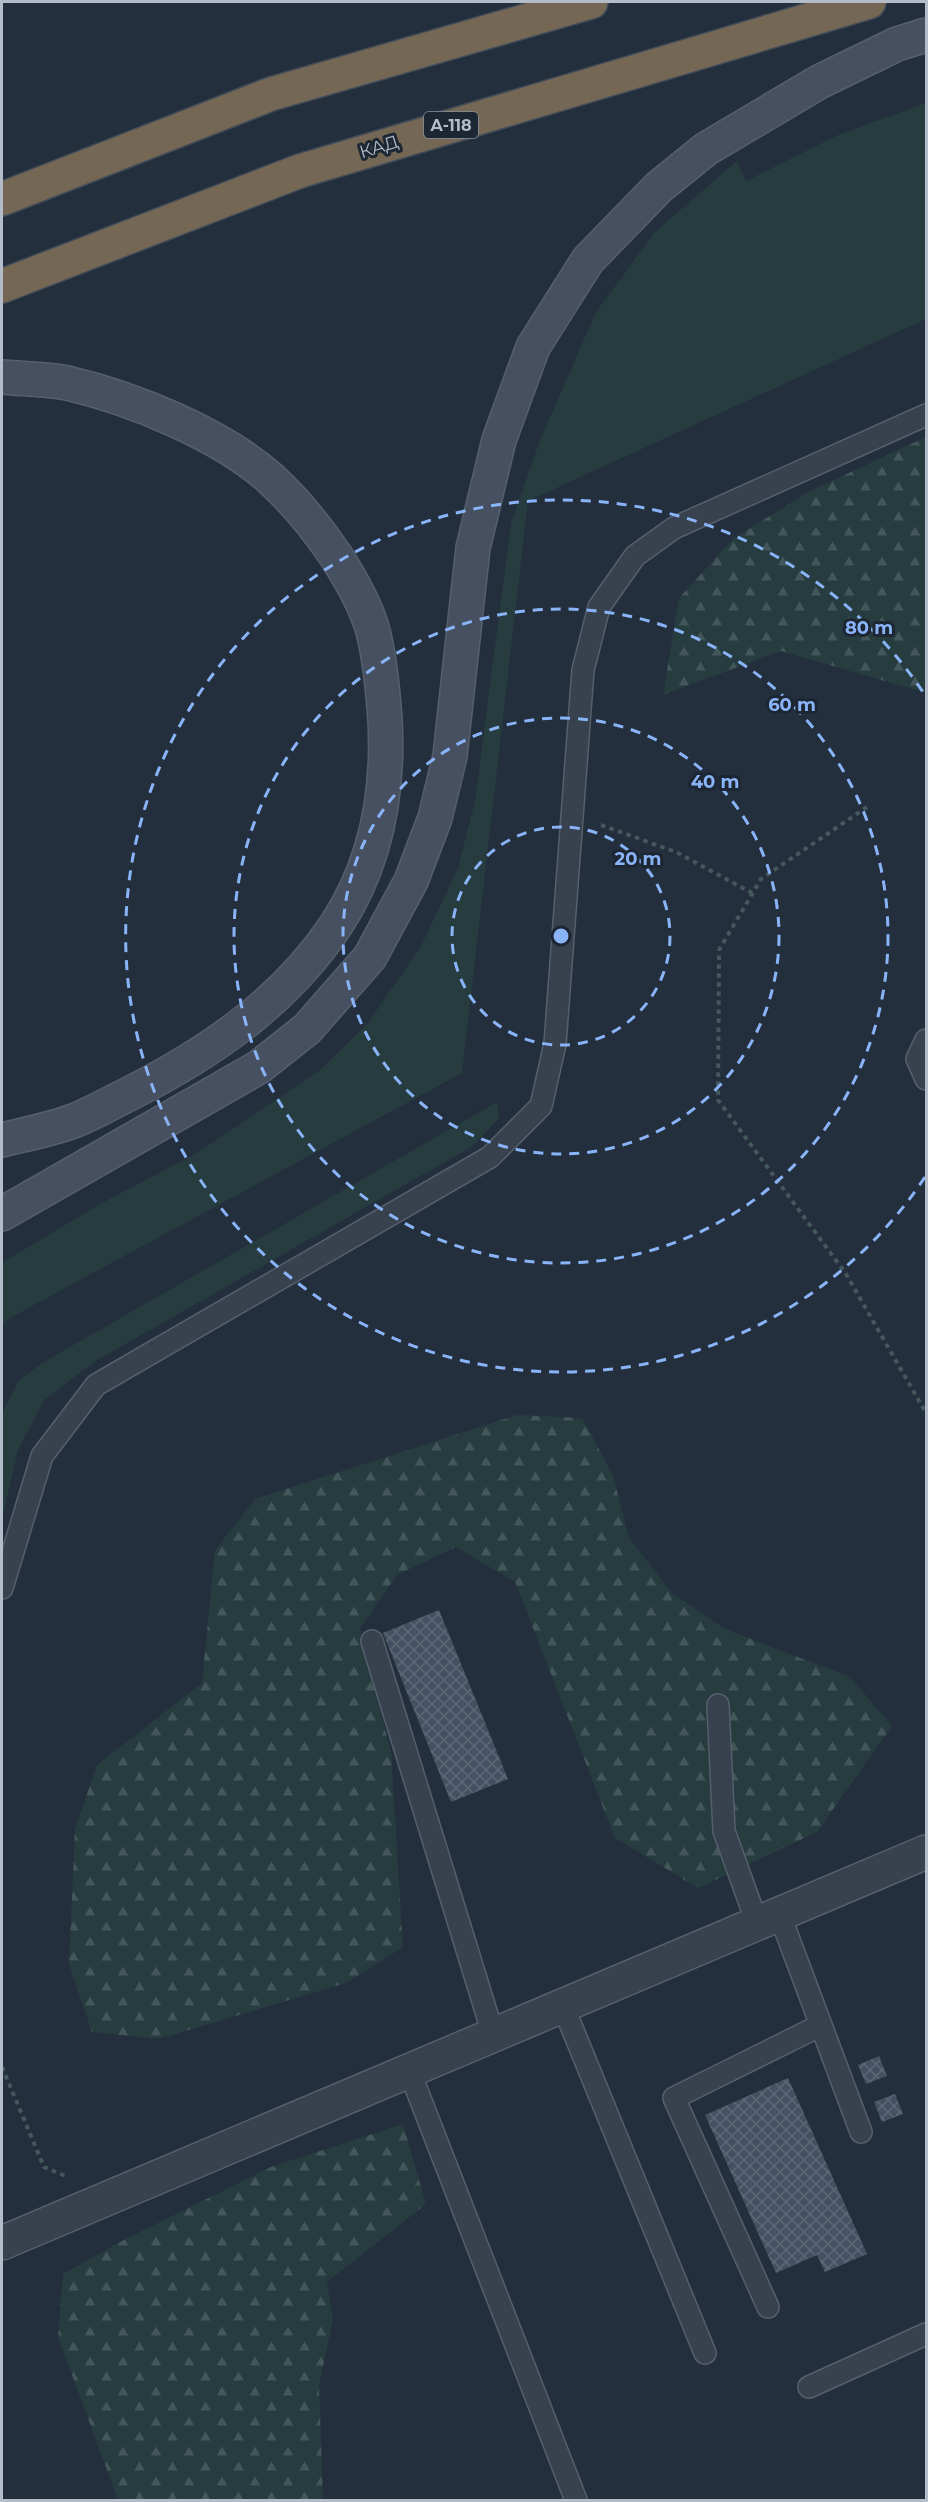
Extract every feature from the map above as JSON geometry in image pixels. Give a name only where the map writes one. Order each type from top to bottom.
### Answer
[{"type":"highway","points":[[2,199],[271,94],[591,2]]},
{"type":"highway","name":"КАД","points":[[2,286],[300,171],[869,2]]},
{"type":"main road","points":[[2,1215],[259,1067],[307,1029],[370,957],[411,881],[435,818],[450,756],[473,548],[500,440],[533,347],[588,260],[659,187],[706,148],[819,82],[897,44],[927,36]]},
{"type":"main road","points":[[2,377],[66,383],[148,408],[221,444],[269,478],[315,525],[348,575],[372,629],[382,684],[386,742],[377,834],[363,877],[336,924],[309,962],[282,991],[242,1026],[200,1056],[150,1084],[75,1120],[2,1140]]},
{"type":"street","points":[[2,2243],[927,1852]]},
{"type":"lane","points":[[2,1588],[42,1456],[96,1385],[490,1157],[542,1106],[555,1044],[583,670],[599,607],[635,556],[674,528],[927,415]]},
{"type":"lane","points":[[927,1040],[917,1059],[927,1079]]},
{"type":"lane","points":[[372,1641],[494,2034]]},
{"type":"lane","points":[[718,1705],[724,1831],[821,2025],[861,2132]]},
{"type":"lane","points":[[563,2006],[705,2353]]},
{"type":"lane","points":[[768,2307],[674,2098],[821,2025]]},
{"type":"lane","points":[[409,2070],[576,2500]]},
{"type":"lane","points":[[809,2387],[927,2334]]},
{"type":"path","points":[[867,807],[760,879],[719,950],[718,1100],[846,1274],[927,1413]]},
{"type":"path","points":[[572,815],[676,852],[752,893]]},
{"type":"path","points":[[2,2067],[44,2167],[73,2180]]},
{"type":"green space","points":[[926,103],[926,319],[528,501],[462,1073],[10,1318],[2,1325],[2,1263],[102,1203],[195,1154],[319,1071],[367,1024],[420,948],[458,868],[475,801],[511,523],[540,440],[596,312],[656,231],[737,161],[746,181],[838,135]]},
{"type":"green space","points":[[926,437],[926,693],[781,651],[663,695],[679,598],[733,539],[808,492]]},
{"type":"green space","points":[[497,1102],[499,1118],[473,1146],[94,1362],[44,1400],[18,1450],[2,1519],[2,1414],[18,1381],[42,1363]]},
{"type":"green space","points":[[517,1415],[582,1418],[613,1475],[629,1538],[671,1592],[725,1629],[850,1677],[892,1726],[817,1832],[698,1888],[615,1838],[515,1582],[456,1547],[397,1575],[360,1628],[391,1753],[403,1947],[346,1983],[159,2039],[92,2032],[69,1964],[75,1829],[97,1765],[202,1683],[215,1550],[255,1499]]},
{"type":"green space","points":[[403,2124],[426,2204],[327,2282],[333,2320],[319,2385],[323,2500],[118,2500],[58,2337],[63,2274],[120,2242],[271,2167]]},
{"type":"building","points":[[439,1610],[508,1779],[451,1802],[383,1633]]},
{"type":"building","points":[[879,2056],[887,2076],[866,2084],[858,2065]]},
{"type":"building","points":[[788,2078],[867,2254],[825,2272],[817,2255],[776,2273],[705,2115]]},
{"type":"building","points":[[895,2094],[903,2114],[882,2122],[874,2102]]}]
